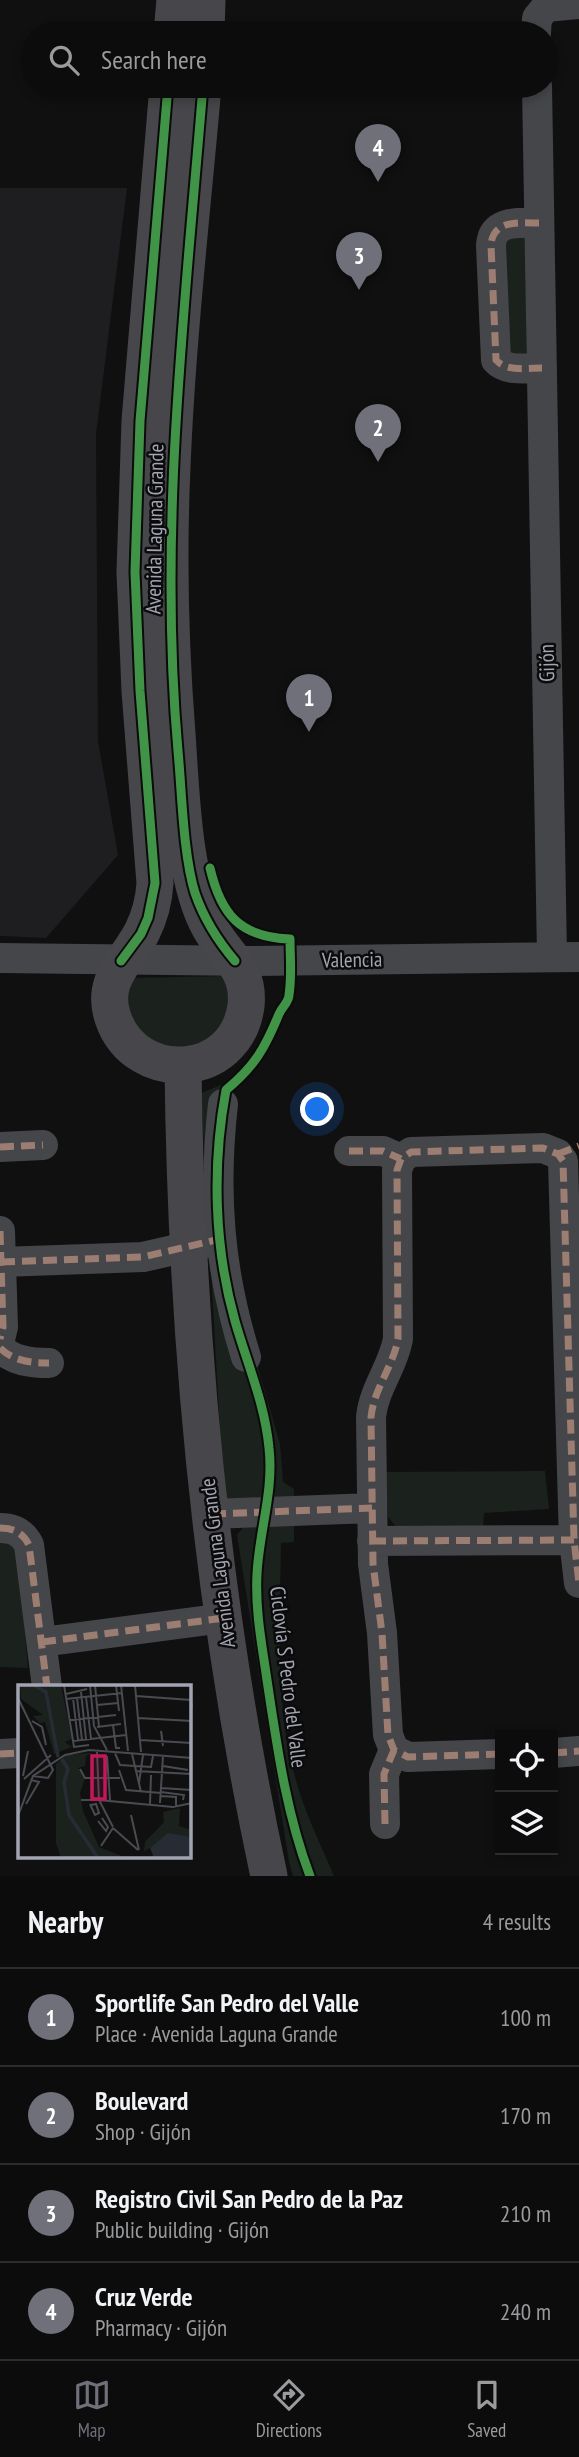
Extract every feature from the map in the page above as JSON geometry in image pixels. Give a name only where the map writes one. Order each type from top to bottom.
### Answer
[{"type":"main road","points":[[173,21],[175,0]]},
{"type":"main road","points":[[206,21],[207,0]]},
{"type":"main road","name":"Avenida Laguna Grande","points":[[167,98],[141,407],[135,558],[140,691],[155,883],[148,918],[141,934],[121,961],[112,981],[109,1004],[120,1032],[130,1045],[148,1057],[183,1066],[197,1064],[220,1052],[238,1030],[246,1006],[244,977],[209,926],[194,890],[182,796],[172,652],[170,534],[173,442],[202,98]]},
{"type":"main road","name":"Avenida Laguna Grande","points":[[183,1066],[204,1244],[197,1375],[224,1618],[248,1774],[269,1876]]},
{"type":"street","points":[[537,21],[546,6],[579,4]]},
{"type":"street","name":"Gijón","points":[[537,98],[542,368],[566,957]]},
{"type":"street","points":[[539,223],[511,223],[497,229],[491,239],[491,258],[496,360],[504,367],[542,368]]},
{"type":"street","name":"Valencia","points":[[0,958],[235,961],[566,957]]},
{"type":"street","name":"Avenida Laguna Grande","points":[[223,1104],[217,1178],[204,1244],[234,1318],[246,1357]]},
{"type":"street","points":[[0,1147],[43,1145]]},
{"type":"street","points":[[495,1754],[408,1757],[394,1750],[388,1735],[382,1633],[374,1590],[372,1406],[396,1350],[399,1328],[398,1164],[411,1152],[569,1149],[563,1161],[574,1540],[579,1583]]},
{"type":"street","points":[[349,1151],[383,1151],[401,1159]]},
{"type":"street","points":[[0,1231],[3,1327],[0,1339]]},
{"type":"street","points":[[1,1262],[143,1257],[204,1244]]},
{"type":"street","points":[[0,1348],[12,1357],[49,1363]]},
{"type":"street","points":[[212,1514],[372,1508]]},
{"type":"street","points":[[0,1528],[22,1534],[29,1545],[47,1685]]},
{"type":"street","points":[[372,1541],[574,1540]]},
{"type":"street","points":[[42,1642],[224,1618]]},
{"type":"street","points":[[385,1824],[384,1774],[394,1750]]},
{"type":"street","points":[[558,1753],[579,1751]]},
{"type":"street","points":[[0,1754],[18,1753]]},
{"type":"shaded area","points":[[0,188],[127,188],[96,434],[98,741],[118,855],[46,938],[0,936]]},
{"type":"shaded area","points":[[527,230],[526,356],[505,351],[506,240]]},
{"type":"shaded area","points":[[226,976],[233,993],[231,1009],[217,1031],[196,1045],[171,1049],[158,1045],[127,1021],[127,978]]},
{"type":"shaded area","points":[[236,1079],[233,1093],[213,1104],[207,1145],[256,1361],[280,1444],[283,1482],[294,1489],[294,1501],[224,1502],[201,1093]]},
{"type":"shaded area","points":[[545,1471],[549,1509],[484,1513],[483,1529],[398,1529],[388,1517],[385,1472]]},
{"type":"shaded area","points":[[245,1525],[294,1526],[294,1542],[281,1543],[279,1631],[284,1719],[299,1790],[334,1876],[293,1876],[289,1862],[237,1535]]},
{"type":"shaded area","points":[[0,1542],[13,1542],[18,1550],[28,1668],[0,1667]]},
{"type":"marked path","points":[[539,223],[516,223],[502,227],[493,237],[491,245],[496,360],[511,368],[542,368]]},
{"type":"marked path","points":[[0,1147],[43,1145]]},
{"type":"marked path","points":[[558,1154],[579,1146]]},
{"type":"marked path","points":[[495,1754],[408,1757],[394,1750],[388,1735],[382,1633],[373,1564],[371,1417],[398,1339],[397,1170],[401,1159],[411,1152],[543,1148],[558,1154],[563,1161],[574,1540],[579,1583]]},
{"type":"marked path","points":[[349,1151],[383,1151],[401,1159]]},
{"type":"marked path","points":[[0,1231],[3,1327],[0,1339]]},
{"type":"marked path","points":[[1,1262],[143,1257],[220,1239]]},
{"type":"marked path","points":[[0,1348],[23,1360],[49,1363]]},
{"type":"marked path","points":[[212,1514],[372,1508]]},
{"type":"marked path","points":[[0,1528],[18,1532],[29,1545],[47,1685]]},
{"type":"marked path","points":[[372,1541],[574,1540]]},
{"type":"marked path","points":[[42,1642],[224,1618]]},
{"type":"marked path","points":[[385,1824],[384,1774],[394,1750]]},
{"type":"marked path","points":[[558,1753],[579,1751]]},
{"type":"marked path","points":[[0,1754],[18,1753]]},
{"type":"cycle path","points":[[121,961],[141,934],[148,918],[155,883],[140,691],[135,572],[140,421],[167,98]]},
{"type":"cycle path","points":[[202,98],[176,418],[171,584],[173,668],[184,823],[191,877],[207,920],[235,961]]},
{"type":"cycle path","name":"Ciclovía S Pedro del Valle","points":[[210,868],[220,899],[235,920],[258,934],[290,939],[288,1000],[258,1056],[245,1073],[226,1090],[219,1147],[217,1206],[228,1293],[267,1432],[270,1480],[258,1558],[258,1614],[283,1779],[310,1876]]},
{"type":"place","name":"Cruz Verde","points":[[378,182]]},
{"type":"place","name":"Registro Civil San Pedro de la Paz","points":[[359,290]]},
{"type":"place","name":"Boulevard","points":[[378,462]]},
{"type":"place","name":"Sportlife San Pedro del Valle","points":[[309,732]]}]
